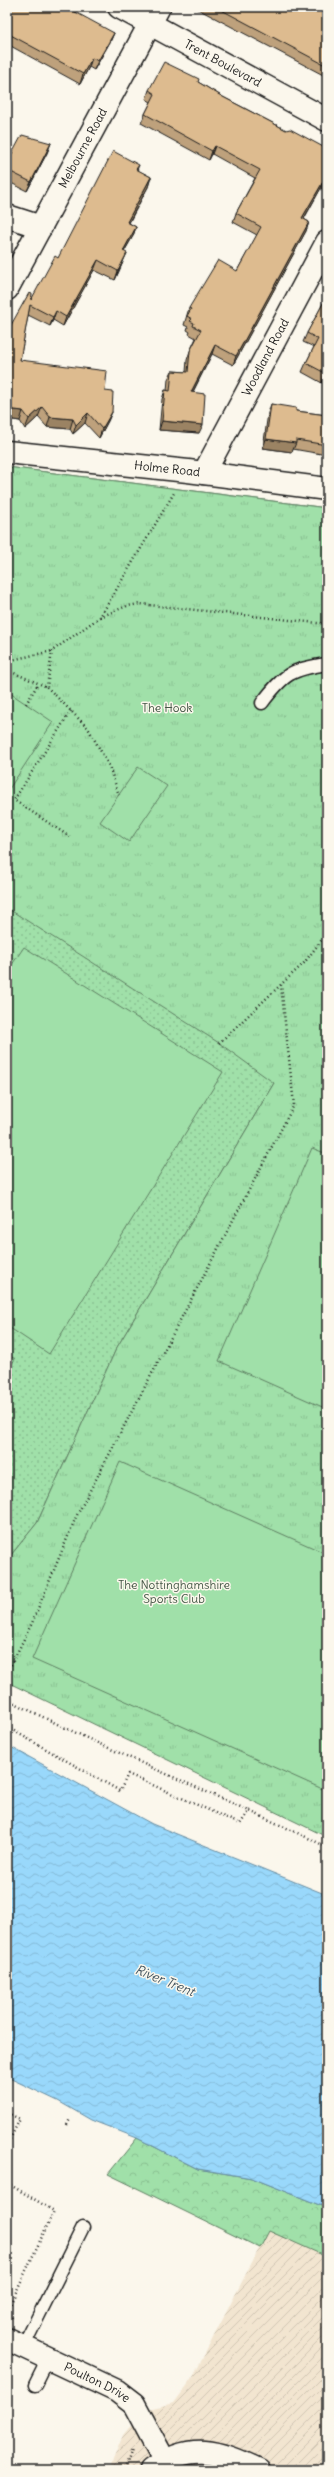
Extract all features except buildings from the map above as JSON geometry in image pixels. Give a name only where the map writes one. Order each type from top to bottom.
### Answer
[{"type":"street","name":"Trent Boulevard","points":[[119,7],[154,15],[327,120]]},
{"type":"street","name":"Melbourne Road","points":[[7,289],[154,15]]},
{"type":"street","points":[[7,216],[40,227]]},
{"type":"street","name":"Woodland Road","points":[[196,472],[327,242]]},
{"type":"street","name":"Holme Road","points":[[7,452],[196,472],[327,489]]},
{"type":"street","name":"Poulton Drive","points":[[15,2343],[117,2391],[134,2404],[158,2465]]},
{"type":"street","points":[[158,2465],[198,2450],[228,2455],[259,2470]]},
{"type":"lane","points":[[262,703],[280,679],[304,667],[327,664]]},
{"type":"lane","points":[[15,2343],[83,2227]]},
{"type":"lane","points":[[35,2385],[48,2359]]},
{"type":"path","points":[[100,617],[196,472]]},
{"type":"path","points":[[7,661],[52,651],[100,617],[127,606],[140,604],[327,624]]},
{"type":"path","points":[[47,687],[52,651]]},
{"type":"path","points":[[7,670],[47,687],[88,728],[100,746],[119,795]]},
{"type":"path","points":[[26,704],[38,684]]},
{"type":"path","points":[[70,710],[14,800],[70,837]]},
{"type":"path","points":[[219,1043],[304,963],[327,933]]},
{"type":"path","points":[[11,1665],[32,1623],[76,1517],[294,1105],[281,985]]},
{"type":"path","points":[[7,1699],[62,1727],[250,1810],[327,1847]]},
{"type":"path","points":[[7,1727],[120,1791],[128,1774],[240,1824],[250,1810]]},
{"type":"path","points":[[7,2113],[20,2119],[7,2145]]},
{"type":"path","points":[[67,2125],[70,2119]]},
{"type":"path","points":[[7,2183],[54,2211],[8,2309],[17,2325],[15,2343]]},
{"type":"path","points":[[125,2470],[133,2447]]},
{"type":"shaded area","points":[[268,2231],[327,2237],[327,2470],[109,2470],[123,2435],[144,2410],[174,2403],[192,2379]]},
{"type":"green space","name":"The Hook","points":[[7,467],[327,508],[274,1083],[116,1349],[37,1523],[7,1560]]},
{"type":"green space","name":"The Nottinghamshire Sports Club","points":[[7,467],[327,508],[327,1837],[7,1682],[7,1560],[37,1523],[116,1349],[274,1083],[219,1043],[7,908]]},
{"type":"green space","points":[[7,691],[53,722],[7,792]]},
{"type":"green space","points":[[138,767],[167,786],[129,842],[100,822]]},
{"type":"green space","points":[[24,947],[223,1072],[49,1354],[7,1326],[7,972]]},
{"type":"green space","points":[[312,1148],[327,1154],[327,1409],[219,1361]]},
{"type":"green space","points":[[7,1354],[15,1359],[7,1372]]},
{"type":"green space","name":"The Nottinghamshire Sports Club","points":[[120,1462],[327,1554],[327,1791],[32,1659]]},
{"type":"green space","points":[[137,2138],[198,2169],[252,2178],[327,2208],[327,2257],[269,2231],[260,2248],[108,2174]]},
{"type":"water","name":"River Trent","points":[[7,1745],[152,1824],[327,1895],[327,2208],[252,2178],[198,2169],[137,2138],[91,2120],[58,2101],[7,2077]]}]
